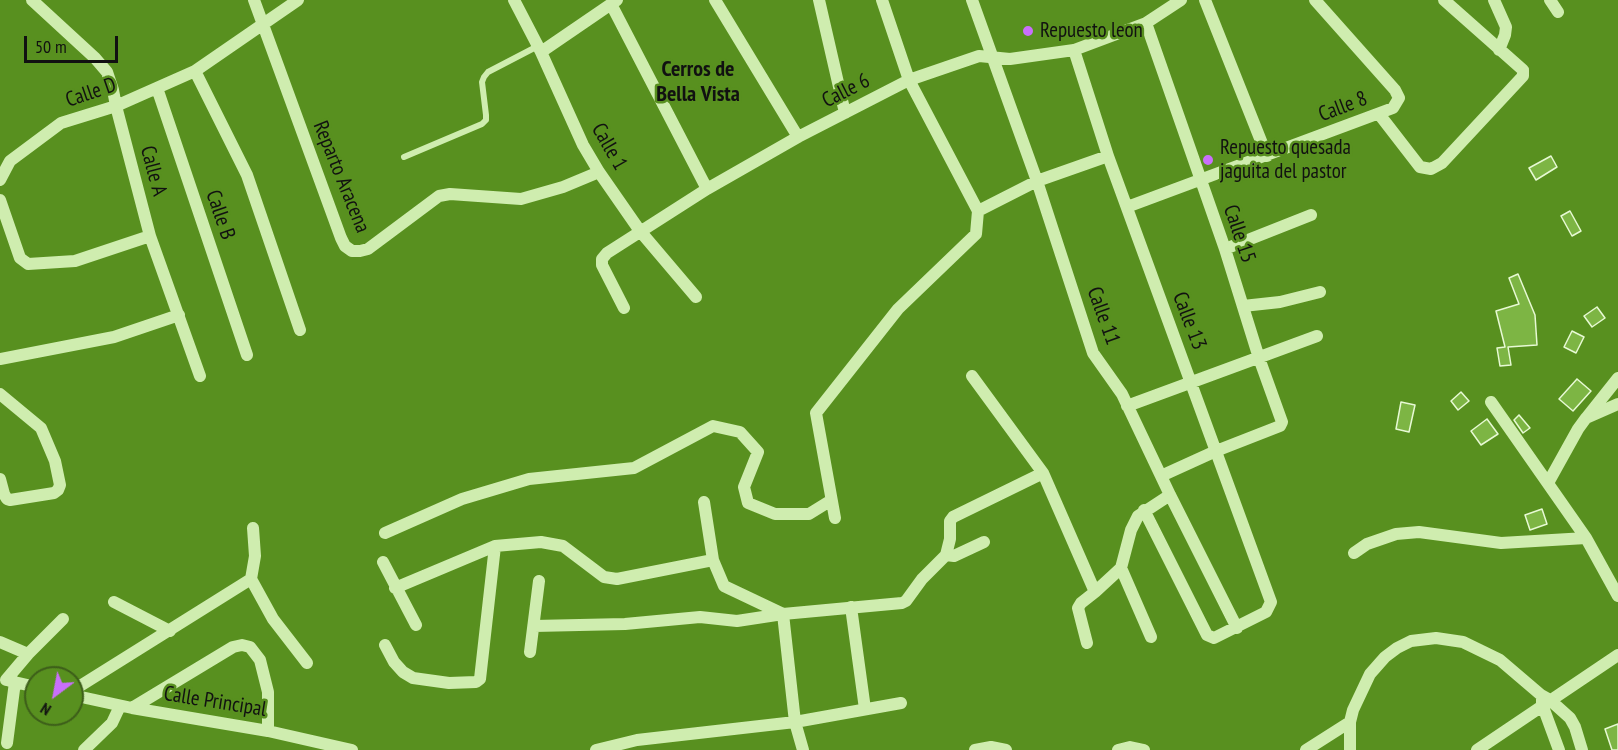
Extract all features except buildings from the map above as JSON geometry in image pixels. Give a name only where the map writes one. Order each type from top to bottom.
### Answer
[{"type":"street","name":"Calle A","points":[[32,0],[107,72],[150,236],[200,376]]},
{"type":"street","name":"Reparto Aracena","points":[[254,0],[341,238],[345,246],[352,251],[368,249],[439,196],[450,194],[521,199],[563,188],[599,172]]},
{"type":"street","name":"Calle D","points":[[0,180],[10,161],[61,123],[116,106],[195,71],[298,0]]},
{"type":"street","name":"Calle 1","points":[[514,0],[540,49],[563,104],[599,172],[640,231],[696,297]]},
{"type":"street","points":[[714,0],[798,137]]},
{"type":"street","points":[[819,0],[845,113]]},
{"type":"street","points":[[835,518],[830,501],[816,413],[898,309],[976,234],[978,211],[909,80],[882,0]]},
{"type":"street","name":"Calle 11","points":[[972,0],[1037,181],[1093,353],[1122,394],[1170,495],[1238,628]]},
{"type":"street","name":"Calle 6","points":[[624,308],[602,265],[602,259],[607,253],[707,189],[798,137],[909,80],[979,56],[1010,58],[1074,50],[1146,23],[1180,0]]},
{"type":"street","points":[[1205,0],[1267,156]]},
{"type":"street","name":"Calle 8","points":[[1126,207],[1200,182],[1394,108],[1399,98],[1395,90],[1315,0]]},
{"type":"street","points":[[1379,114],[1420,167],[1431,169],[1442,163],[1523,76],[1523,70],[1444,0]]},
{"type":"street","points":[[1550,0],[1558,12]]},
{"type":"street","points":[[1498,1],[1506,27],[1499,50]]},
{"type":"street","points":[[540,49],[614,2],[707,189]]},
{"type":"street","name":"Calle 15","points":[[1146,23],[1225,249],[1281,424],[1216,451]]},
{"type":"street","name":"Calle 13","points":[[1074,50],[1126,207],[1271,602],[1266,612],[1238,628]]},
{"type":"street","points":[[195,71],[247,176],[300,330]]},
{"type":"street","name":"Calle B","points":[[157,88],[246,355]]},
{"type":"street","points":[[978,211],[1037,181],[1108,156]]},
{"type":"street","points":[[0,200],[20,258],[28,264],[75,261],[150,236]]},
{"type":"street","points":[[1225,249],[1311,215]]},
{"type":"street","points":[[1243,306],[1280,302],[1320,292]]},
{"type":"street","points":[[0,359],[114,337],[179,315]]},
{"type":"street","points":[[1127,406],[1317,336]]},
{"type":"street","points":[[972,376],[1043,473],[1095,592]]},
{"type":"street","points":[[1548,483],[1578,429],[1618,378]]},
{"type":"street","points":[[0,394],[40,428],[55,461],[60,485],[54,493],[10,500],[4,494],[1,482]]},
{"type":"street","points":[[1491,402],[1586,538],[1618,596]]},
{"type":"street","points":[[1586,418],[1618,404]]},
{"type":"street","points":[[385,533],[462,499],[529,479],[634,468],[713,426],[740,432],[758,452],[744,487],[747,503],[775,514],[809,514],[830,501]]},
{"type":"street","points":[[1161,476],[1216,451]]},
{"type":"street","points":[[534,626],[625,624],[700,618],[737,621],[783,614],[902,603],[946,555],[950,539],[950,520],[956,514],[1043,473]]},
{"type":"street","points":[[1087,643],[1078,608],[1121,568],[1131,530],[1138,516],[1170,495]]},
{"type":"street","points":[[704,502],[713,560],[724,586],[783,614]]},
{"type":"street","points":[[1144,510],[1210,637],[1214,638],[1238,628]]},
{"type":"street","points":[[253,528],[255,556],[251,579],[273,619],[307,663]]},
{"type":"street","points":[[1354,553],[1367,544],[1396,534],[1419,532],[1501,543],[1586,538]]},
{"type":"street","points":[[946,555],[954,556],[984,542]]},
{"type":"street","points":[[395,588],[495,546],[552,543],[563,546],[604,577],[617,579],[713,560]]},
{"type":"street","points":[[385,645],[398,667],[412,678],[450,683],[476,682],[480,679],[495,546]]},
{"type":"street","points":[[383,562],[416,625]]},
{"type":"street","points":[[1121,568],[1151,637]]},
{"type":"street","points":[[84,685],[251,579]]},
{"type":"street","points":[[530,652],[539,581]]},
{"type":"street","points":[[114,602],[170,631]]},
{"type":"street","points":[[851,607],[865,710]]},
{"type":"street","points":[[783,614],[795,722],[803,750]]},
{"type":"street","points":[[6,743],[7,680],[28,654],[63,619]]},
{"type":"street","points":[[1350,750],[1350,722],[1353,710],[1370,674],[1385,657],[1411,641],[1436,638],[1463,642],[1500,660],[1545,700],[1570,718],[1582,750]]},
{"type":"street","points":[[0,642],[28,654]]},
{"type":"street","points":[[84,750],[126,707],[233,647],[242,645],[250,647],[260,660],[267,692],[268,731]]},
{"type":"street","points":[[1477,750],[1545,700],[1618,655]]},
{"type":"street","points":[[7,680],[24,684]]},
{"type":"street","name":"Calle Principal","points":[[84,696],[126,707],[268,731],[352,750]]},
{"type":"street","points":[[1545,700],[1560,750]]},
{"type":"street","points":[[596,750],[637,740],[795,722],[901,703]]},
{"type":"street","points":[[1306,750],[1350,722]]},
{"type":"street","points":[[976,749],[991,747],[1006,750]]},
{"type":"street","points":[[1118,750],[1130,747],[1144,750]]},
{"type":"lane","points":[[404,157],[482,124],[486,120],[482,82],[484,77],[488,72],[540,49]]},
{"type":"place","name":"Repuesto leon","points":[[1028,31]]},
{"type":"place","name":"Repuesto quesada jaguita del pastor","points":[[1208,160]]},
{"type":"district","name":"Cerros de Bella Vista","points":[[698,82]]}]
